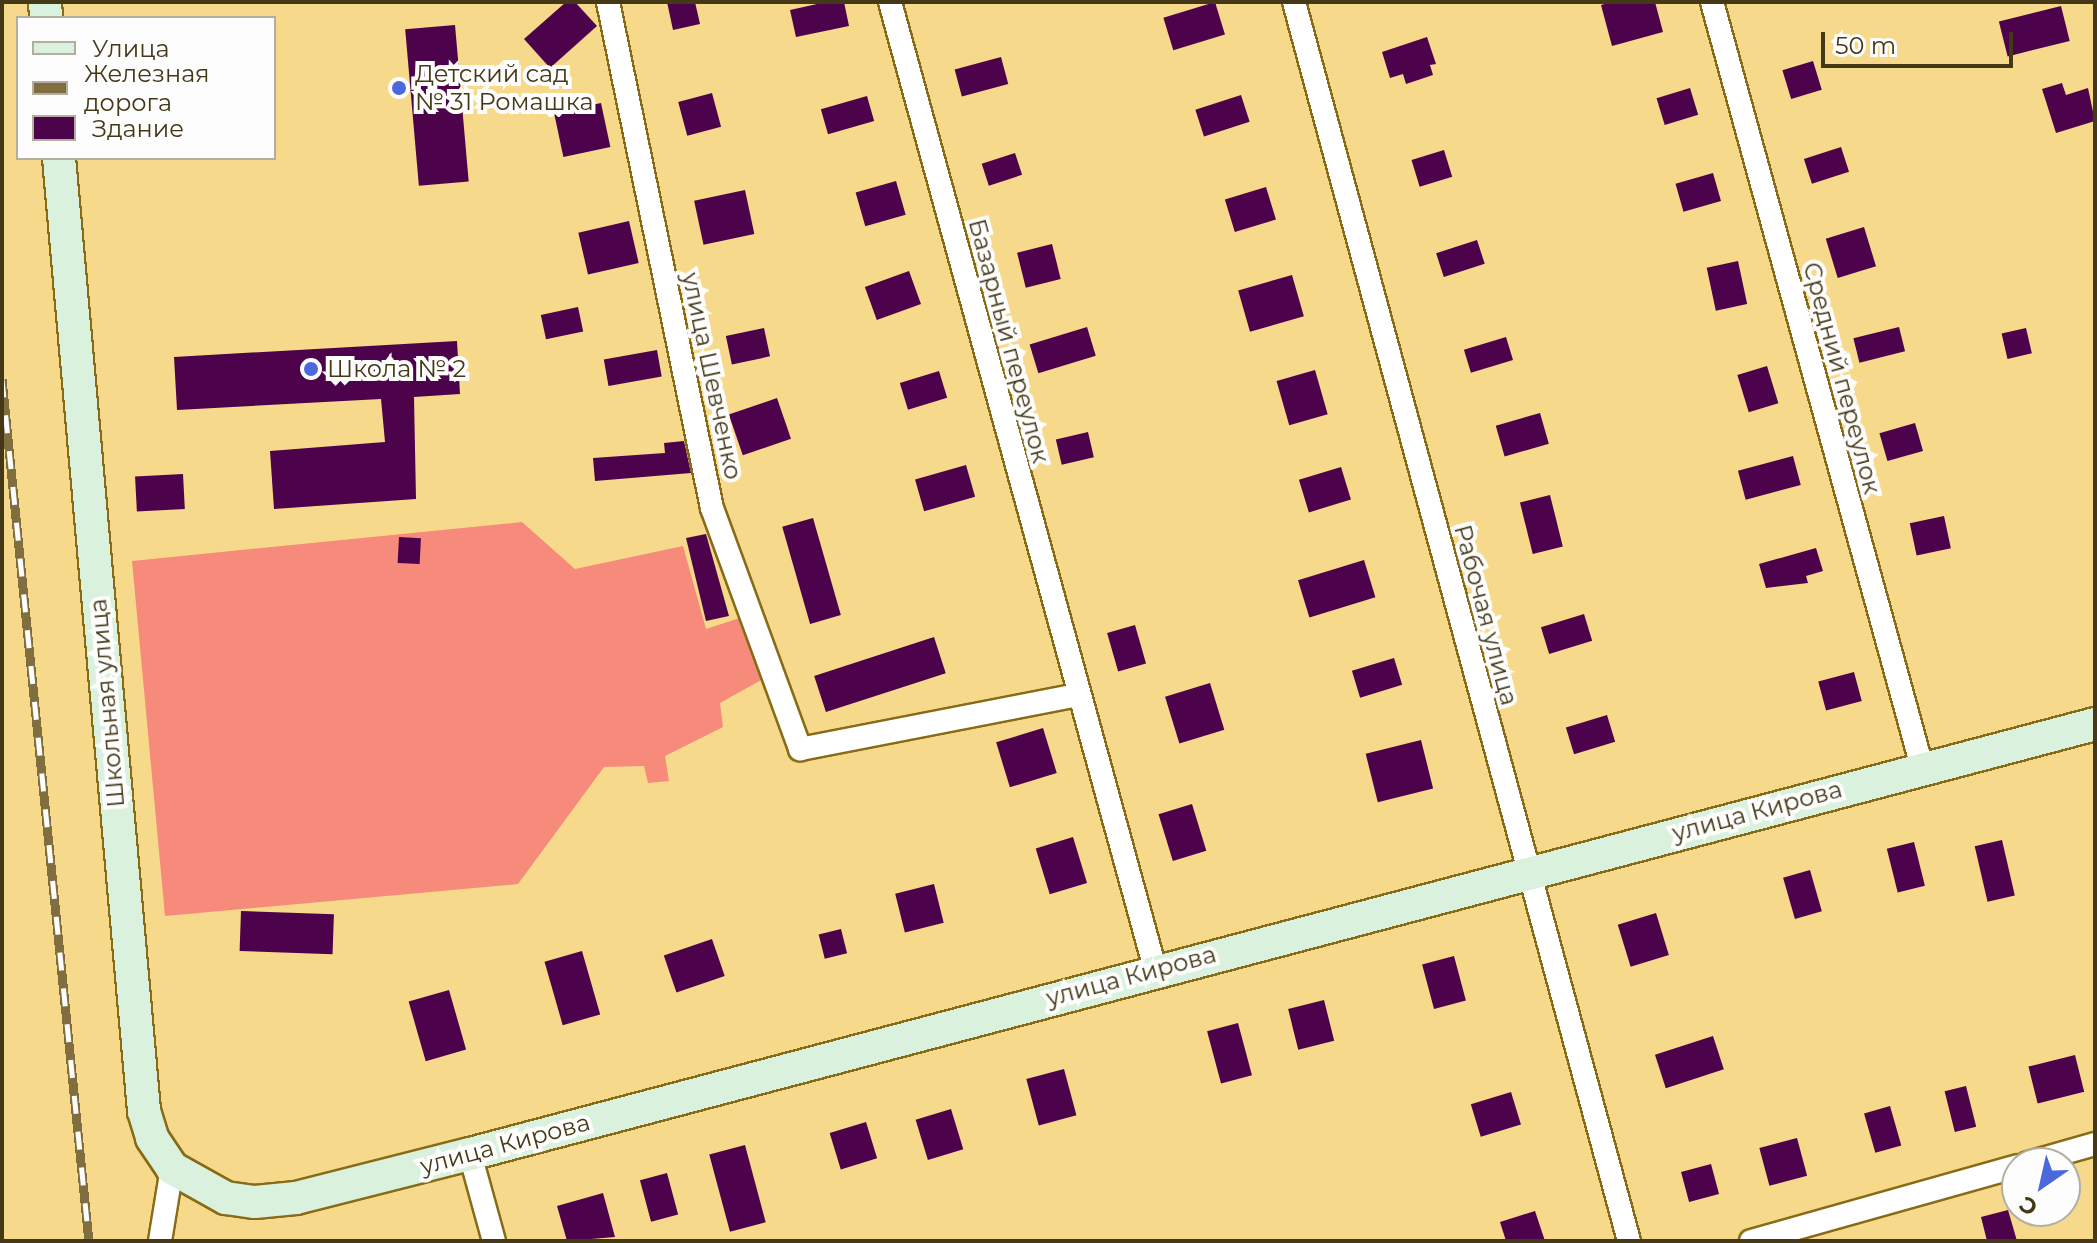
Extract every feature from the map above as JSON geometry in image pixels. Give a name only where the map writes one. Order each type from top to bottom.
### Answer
[{"type":"main road","name":"Школьная улица","points":[[59,160],[144,1111],[152,1138],[172,1168]]},
{"type":"main road","name":"улица Кирова","points":[[172,1168],[196,1186],[255,1202],[296,1198],[1155,969],[2095,724]]},
{"type":"street","name":"улица Шевченко","points":[[608,2],[712,508],[800,749],[1078,695]]},
{"type":"street","name":"Базарный переулок","points":[[890,2],[1155,969]]},
{"type":"street","name":"Рабочая улица","points":[[1294,2],[1629,1241]]},
{"type":"street","name":"Средний переулок","points":[[1712,2],[1922,767]]},
{"type":"street","points":[[470,1154],[494,1241]]},
{"type":"street","points":[[160,1241],[172,1168]]},
{"type":"street","points":[[1751,1241],[2001,1171]]},
{"type":"shaded area","points":[[522,522],[575,569],[683,546],[706,629],[746,616],[763,679],[720,703],[723,727],[665,756],[669,781],[648,783],[644,766],[604,767],[518,884],[165,916],[132,561]]},
{"type":"building","points":[[566,2],[575,2],[597,26],[550,68],[524,39]]},
{"type":"building","points":[[667,2],[695,2],[700,24],[673,30]]},
{"type":"building","points":[[826,2],[844,2],[849,26],[796,37],[790,10]]},
{"type":"building","points":[[1215,2],[1225,35],[1173,50],[1163,18]]},
{"type":"building","points":[[1655,2],[1663,32],[1612,46],[1601,5]]},
{"type":"building","points":[[2061,6],[2070,41],[2008,56],[1999,21]]},
{"type":"building","points":[[455,25],[469,181],[419,186],[405,29]]},
{"type":"building","points":[[1427,37],[1436,64],[1430,65],[1433,75],[1406,84],[1403,74],[1390,78],[1382,52]]},
{"type":"building","points":[[1001,57],[1008,84],[962,96],[955,69]]},
{"type":"building","points":[[1813,61],[1822,90],[1791,99],[1782,70]]},
{"type":"building","points":[[2062,83],[2066,95],[2088,88],[2095,121],[2056,133],[2042,89]]},
{"type":"building","points":[[1690,88],[1698,115],[1665,125],[1657,98]]},
{"type":"building","points":[[712,93],[721,127],[687,136],[678,102]]},
{"type":"building","points":[[1241,95],[1250,122],[1204,136],[1195,110]]},
{"type":"building","points":[[867,96],[874,121],[828,134],[821,109]]},
{"type":"building","points":[[601,103],[610,147],[563,157],[554,113]]},
{"type":"building","points":[[1841,147],[1849,172],[1812,184],[1804,159]]},
{"type":"building","points":[[1444,150],[1452,177],[1420,187],[1411,160]]},
{"type":"building","points":[[1015,153],[1022,175],[989,186],[982,164]]},
{"type":"building","points":[[1713,173],[1721,201],[1684,212],[1676,184]]},
{"type":"building","points":[[896,181],[906,215],[865,226],[856,193]]},
{"type":"building","points":[[1266,187],[1276,220],[1235,232],[1225,200]]},
{"type":"building","points":[[745,190],[754,234],[703,245],[694,201]]},
{"type":"building","points":[[629,221],[639,263],[588,275],[578,233]]},
{"type":"building","points":[[1864,227],[1876,266],[1838,278],[1826,239]]},
{"type":"building","points":[[1477,240],[1485,264],[1444,277],[1436,253]]},
{"type":"building","points":[[1052,244],[1061,279],[1026,288],[1017,253]]},
{"type":"building","points":[[1738,261],[1747,304],[1716,311],[1707,268]]},
{"type":"building","points":[[909,271],[921,304],[877,320],[865,287]]},
{"type":"building","points":[[1292,275],[1304,316],[1250,332],[1238,290]]},
{"type":"building","points":[[578,307],[583,331],[546,339],[541,315]]},
{"type":"building","points":[[1087,327],[1096,356],[1038,373],[1030,345]]},
{"type":"building","points":[[1899,327],[1905,351],[1859,363],[1853,338]]},
{"type":"building","points":[[764,328],[770,356],[732,364],[726,336]]},
{"type":"building","points":[[2026,328],[2032,353],[2007,359],[2002,334]]},
{"type":"building","points":[[1506,337],[1513,360],[1471,373],[1464,350]]},
{"type":"building","points":[[457,341],[460,394],[414,397],[416,499],[274,509],[270,451],[385,442],[381,399],[177,410],[174,357]]},
{"type":"building","points":[[657,350],[662,377],[609,386],[604,359]]},
{"type":"building","points":[[1767,366],[1778,403],[1749,412],[1737,375]]},
{"type":"building","points":[[1315,370],[1328,414],[1289,425],[1277,381]]},
{"type":"building","points":[[939,371],[947,398],[908,410],[900,383]]},
{"type":"building","points":[[777,398],[791,439],[743,455],[729,415]]},
{"type":"building","points":[[1540,413],[1549,444],[1505,456],[1496,426]]},
{"type":"building","points":[[1915,423],[1923,451],[1887,461],[1879,433]]},
{"type":"building","points":[[1088,432],[1094,457],[1062,465],[1056,439]]},
{"type":"building","points":[[684,441],[691,473],[595,481],[593,458],[665,453],[664,443]]},
{"type":"building","points":[[1793,456],[1801,485],[1746,500],[1738,471]]},
{"type":"building","points":[[966,465],[975,497],[924,511],[915,480]]},
{"type":"building","points":[[1341,467],[1351,500],[1309,512],[1299,480]]},
{"type":"building","points":[[183,474],[185,509],[137,511],[135,477]]},
{"type":"building","points":[[1550,495],[1563,546],[1533,554],[1520,502]]},
{"type":"building","points":[[1944,516],[1951,548],[1917,556],[1910,523]]},
{"type":"building","points":[[813,518],[841,615],[810,624],[782,527]]},
{"type":"building","points":[[706,534],[729,616],[706,621],[686,538]]},
{"type":"building","points":[[399,537],[421,538],[420,564],[398,563]]},
{"type":"building","points":[[1816,548],[1823,571],[1806,576],[1808,583],[1766,588],[1759,564]]},
{"type":"building","points":[[1364,560],[1375,597],[1309,617],[1298,580]]},
{"type":"building","points":[[1584,614],[1592,641],[1549,654],[1541,627]]},
{"type":"building","points":[[1135,625],[1146,663],[1118,671],[1107,633]]},
{"type":"building","points":[[934,637],[946,673],[826,712],[814,676]]},
{"type":"building","points":[[1394,658],[1402,685],[1360,698],[1352,671]]},
{"type":"building","points":[[1854,672],[1862,701],[1826,711],[1818,682]]},
{"type":"building","points":[[1210,683],[1224,730],[1179,744],[1165,697]]},
{"type":"building","points":[[1607,715],[1615,742],[1574,754],[1566,728]]},
{"type":"building","points":[[1043,728],[1057,773],[1010,787],[996,742]]},
{"type":"building","points":[[1421,740],[1433,789],[1378,802],[1366,754]]},
{"type":"building","points":[[1192,804],[1206,851],[1173,861],[1159,814]]},
{"type":"building","points":[[1073,837],[1087,883],[1050,894],[1036,848]]},
{"type":"building","points":[[2002,840],[2015,896],[1988,902],[1975,846]]},
{"type":"building","points":[[1914,842],[1925,886],[1898,892],[1887,849]]},
{"type":"building","points":[[1810,870],[1822,911],[1795,919],[1783,878]]},
{"type":"building","points":[[934,884],[944,923],[905,932],[895,894]]},
{"type":"building","points":[[241,911],[334,914],[333,954],[240,951]]},
{"type":"building","points":[[1656,913],[1669,955],[1631,967],[1618,925]]},
{"type":"building","points":[[841,929],[847,953],[825,959],[819,935]]},
{"type":"building","points":[[712,939],[725,976],[676,992],[664,956]]},
{"type":"building","points":[[582,951],[600,1014],[563,1025],[545,962]]},
{"type":"building","points":[[1454,956],[1466,1000],[1434,1009],[1422,965]]},
{"type":"building","points":[[449,990],[466,1050],[426,1061],[409,1002]]},
{"type":"building","points":[[1324,1000],[1334,1041],[1298,1050],[1288,1009]]},
{"type":"building","points":[[1238,1023],[1252,1075],[1221,1083],[1207,1031]]},
{"type":"building","points":[[1713,1036],[1724,1069],[1666,1088],[1655,1055]]},
{"type":"building","points":[[2075,1055],[2084,1092],[2038,1103],[2028,1067]]},
{"type":"building","points":[[1064,1069],[1076,1115],[1039,1125],[1026,1079]]},
{"type":"building","points":[[1966,1086],[1976,1127],[1955,1132],[1945,1091]]},
{"type":"building","points":[[1511,1092],[1521,1125],[1481,1137],[1471,1104]]},
{"type":"building","points":[[1890,1106],[1901,1145],[1875,1153],[1864,1113]]},
{"type":"building","points":[[951,1109],[963,1149],[928,1160],[916,1120]]},
{"type":"building","points":[[866,1122],[877,1158],[841,1169],[830,1133]]},
{"type":"building","points":[[1797,1138],[1807,1176],[1769,1186],[1759,1148]]},
{"type":"building","points":[[745,1145],[766,1222],[730,1232],[709,1155]]},
{"type":"building","points":[[1711,1164],[1719,1194],[1689,1202],[1681,1172]]},
{"type":"building","points":[[667,1173],[678,1215],[651,1222],[640,1180]]},
{"type":"building","points":[[603,1193],[615,1237],[567,1241],[557,1206]]},
{"type":"building","points":[[1535,1211],[1545,1241],[1506,1241],[1500,1222]]},
{"type":"building","points":[[2001,1212],[2001,1227],[2013,1227],[2017,1241],[1987,1241],[1981,1217]]},
{"type":"railway","points":[[2,379],[89,1241]]},
{"type":"place","name":"Детский сад № 31 Ромашка","points":[[399,88]]},
{"type":"place","name":"Школа № 2","points":[[311,369]]}]
